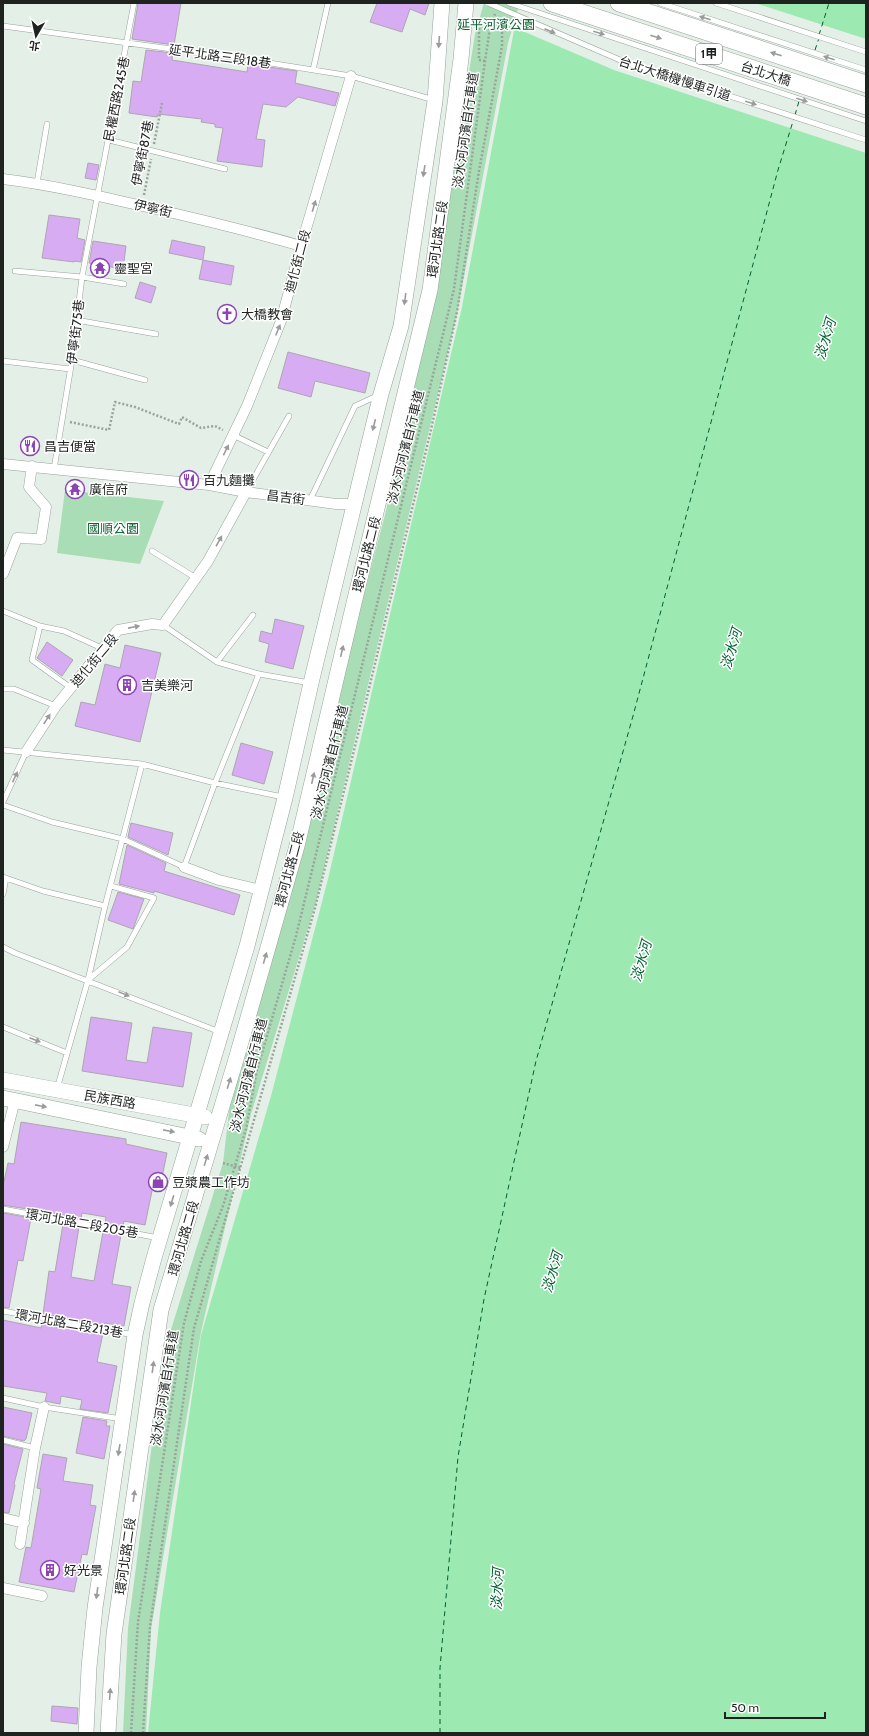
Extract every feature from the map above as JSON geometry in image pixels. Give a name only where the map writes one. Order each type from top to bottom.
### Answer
[{"type":"main road","name":"環河北路二段","points":[[86,1733],[89,1667],[95,1608],[124,1420],[135,1335],[142,1303],[196,1115],[247,946],[285,798],[311,683],[381,394],[401,326],[435,101],[442,3]]},
{"type":"main road","name":"環河北路二段","points":[[108,1733],[114,1634],[161,1310],[218,1120],[297,846],[430,290],[461,59],[466,3]]},
{"type":"main road","name":"台北大橋","points":[[552,3],[866,106]]},
{"type":"main road","name":"台北大橋","points":[[619,3],[866,84]]},
{"type":"main road","name":"民族西路","points":[[3,1080],[218,1120]]},
{"type":"main road","name":"民族西路","points":[[9,1099],[190,1136],[211,1142]]},
{"type":"street","name":"迪化街二段","points":[[209,485],[247,406],[281,321],[301,246],[351,76]]},
{"type":"street","name":"伊寧街","points":[[3,179],[37,183],[233,226],[301,246]]},
{"type":"street","name":"昌吉街","points":[[3,464],[209,485],[246,492],[336,504],[354,504]]},
{"type":"street","points":[[3,574],[17,538],[41,539],[46,507],[29,487],[32,466]]},
{"type":"street","points":[[164,625],[208,560],[246,492]]},
{"type":"street","name":"迪化街二段","points":[[26,752],[56,706],[118,630],[152,624],[164,625]]},
{"type":"street","points":[[184,867],[219,880],[261,890]]},
{"type":"street","points":[[4,1144],[9,1099]]},
{"type":"street","points":[[20,1544],[35,1448],[44,1407]]},
{"type":"street","points":[[3,1518],[24,1523]]},
{"type":"street","points":[[3,1588],[42,1596]]},
{"type":"lane","name":"民權西路245巷","points":[[98,196],[134,3]]},
{"type":"lane","points":[[313,70],[328,3]]},
{"type":"lane","name":"台北大橋機慢車引道","points":[[488,3],[627,63],[866,140]]},
{"type":"lane","name":"台北大橋機慢車引道","points":[[509,3],[866,121]]},
{"type":"lane","points":[[660,3],[866,70]]},
{"type":"lane","points":[[716,3],[866,52]]},
{"type":"lane","name":"延平北路三段18巷","points":[[3,26],[238,58],[351,76],[435,101]]},
{"type":"lane","points":[[37,183],[47,124]]},
{"type":"lane","points":[[108,140],[225,169]]},
{"type":"lane","name":"伊寧街75巷","points":[[54,469],[72,360],[82,277],[98,196]]},
{"type":"lane","points":[[15,271],[82,277],[124,284]]},
{"type":"lane","points":[[76,320],[156,334]]},
{"type":"lane","points":[[72,360],[145,380]]},
{"type":"lane","points":[[3,361],[70,369]]},
{"type":"lane","points":[[310,500],[355,406],[381,394]]},
{"type":"lane","points":[[246,492],[289,416]]},
{"type":"lane","points":[[233,435],[268,452]]},
{"type":"lane","points":[[152,551],[196,578]]},
{"type":"lane","points":[[3,611],[40,626],[64,631],[104,649]]},
{"type":"lane","points":[[217,662],[253,615]]},
{"type":"lane","points":[[164,625],[217,662],[259,674],[311,683]]},
{"type":"lane","points":[[40,626],[32,660],[71,688]]},
{"type":"lane","points":[[3,805],[52,822],[122,839],[184,867],[215,783],[259,674]]},
{"type":"lane","points":[[3,689],[14,689],[56,706]]},
{"type":"lane","points":[[3,750],[142,764],[215,783],[285,798]]},
{"type":"lane","name":"迪化街二段","points":[[3,802],[26,752]]},
{"type":"lane","points":[[57,1090],[88,980],[105,906],[142,764]]},
{"type":"lane","points":[[3,894],[4,878],[43,891],[105,906]]},
{"type":"lane","points":[[88,980],[127,947],[154,898],[111,886]]},
{"type":"lane","points":[[3,947],[221,1033]]},
{"type":"lane","points":[[3,1027],[67,1053]]},
{"type":"lane","name":"環河北路二段205巷","points":[[3,1209],[161,1238]]},
{"type":"lane","name":"環河北路二段213巷","points":[[3,1311],[135,1335]]},
{"type":"lane","points":[[3,1398],[44,1407],[124,1420]]},
{"type":"lane","points":[[3,1440],[35,1448]]},
{"type":"path","name":"淡水河河濱自行車道","points":[[131,1733],[138,1622],[184,1322],[201,1261],[223,1206],[246,1129],[257,1070],[300,921],[454,289],[485,61],[490,28],[496,9]]},
{"type":"path","points":[[479,23],[479,60],[485,61]]},
{"type":"path","points":[[143,1733],[150,1626],[194,1328],[315,908],[428,441],[457,312],[479,171],[502,46],[502,29],[490,28]]},
{"type":"path","name":"伊寧街87巷","points":[[142,206],[162,103]]},
{"type":"path","points":[[62,420],[109,430],[114,402],[135,407],[179,424],[182,418],[201,428],[215,426],[233,435]]},
{"type":"path","points":[[222,1163],[241,1168]]},
{"type":"green space","name":"延平河濱公園","points":[[484,3],[520,3],[508,43],[457,314],[316,902],[251,1114],[201,1332],[151,1629],[146,1733],[123,1733],[128,1628],[164,1352],[223,1163],[230,1103],[386,511],[434,295],[475,34]]},
{"type":"green space","name":"國順公園","points":[[65,490],[164,501],[140,564],[57,553]]},
{"type":"water","name":"淡水河","points":[[522,3],[866,3],[866,1733],[148,1733],[160,1613],[201,1335],[271,1096],[328,879],[462,307],[515,25]]},
{"type":"pier","points":[[520,3],[755,3],[866,39],[866,153],[614,70],[513,27]]},
{"type":"building","points":[[138,3],[181,3],[174,45],[132,39]]},
{"type":"building","points":[[377,3],[429,3],[425,15],[410,9],[402,32],[370,22]]},
{"type":"building","points":[[146,50],[173,53],[172,60],[247,72],[248,64],[297,71],[295,83],[339,93],[335,106],[298,97],[286,107],[263,104],[256,139],[265,140],[262,167],[217,161],[223,128],[215,127],[215,124],[201,122],[202,119],[158,114],[157,117],[129,113],[133,81],[141,82]]},
{"type":"building","points":[[88,163],[99,165],[96,180],[85,178]]},
{"type":"building","points":[[49,215],[80,219],[77,238],[85,240],[81,262],[42,258]]},
{"type":"building","points":[[172,240],[205,247],[203,260],[169,253]]},
{"type":"building","points":[[93,241],[126,246],[123,269],[89,263]]},
{"type":"building","points":[[203,260],[234,266],[231,285],[199,279]]},
{"type":"building","points":[[140,282],[156,287],[151,303],[135,298]]},
{"type":"building","points":[[288,352],[370,373],[365,393],[315,381],[311,397],[278,388]]},
{"type":"building","points":[[275,619],[304,626],[293,669],[265,662],[269,644],[259,641],[261,631],[272,634]]},
{"type":"building","points":[[47,642],[73,660],[62,676],[37,658]]},
{"type":"building","name":"吉美樂河","points":[[125,645],[161,653],[140,742],[75,726],[81,702],[95,705],[105,664],[120,668]]},
{"type":"building","points":[[241,743],[273,752],[264,784],[232,775]]},
{"type":"building","points":[[131,823],[173,833],[168,855],[128,837]]},
{"type":"building","points":[[127,845],[166,863],[164,871],[240,895],[234,915],[154,891],[154,893],[119,884]]},
{"type":"building","points":[[118,892],[144,899],[133,929],[108,920]]},
{"type":"building","points":[[91,1017],[132,1023],[126,1060],[147,1063],[153,1027],[192,1033],[183,1087],[82,1071]]},
{"type":"building","points":[[21,1122],[126,1139],[126,1144],[167,1153],[160,1187],[153,1186],[145,1225],[124,1221],[123,1227],[105,1224],[106,1217],[82,1213],[81,1219],[33,1209],[3,1205],[3,1186],[8,1163],[14,1164]]},
{"type":"building","points":[[3,1213],[31,1218],[23,1261],[18,1260],[9,1308],[3,1307]]},
{"type":"building","points":[[63,1224],[79,1227],[71,1277],[94,1281],[103,1232],[121,1235],[112,1284],[131,1287],[124,1326],[105,1323],[104,1326],[43,1314],[49,1271],[55,1272]]},
{"type":"building","points":[[3,1320],[41,1328],[42,1322],[103,1333],[97,1362],[117,1366],[108,1413],[80,1409],[82,1400],[61,1396],[60,1404],[45,1401],[47,1393],[3,1386]]},
{"type":"building","points":[[3,1407],[32,1413],[26,1439],[24,1441],[3,1436]]},
{"type":"building","points":[[83,1417],[107,1421],[106,1426],[110,1426],[104,1459],[76,1453]]},
{"type":"building","points":[[3,1444],[23,1449],[14,1484],[9,1513],[3,1512]]},
{"type":"building","points":[[43,1454],[67,1458],[63,1481],[93,1485],[90,1505],[96,1506],[87,1555],[82,1554],[74,1592],[19,1582],[26,1547],[31,1548],[41,1489],[37,1488]]},
{"type":"building","points":[[52,1706],[78,1708],[77,1724],[51,1721]]},
{"type":"ferry route","points":[[819,35],[829,3]]},
{"type":"ferry route","points":[[815,50],[819,38]]},
{"type":"ferry route","points":[[795,115],[799,101]]},
{"type":"ferry route","points":[[440,1733],[440,1668],[458,1457],[484,1299],[536,1061],[633,716],[778,170],[794,118]]},
{"type":"place","name":"靈聖宮","points":[[100,268]]},
{"type":"place","name":"大橋教會","points":[[227,314]]},
{"type":"place","name":"昌吉便當","points":[[30,446]]},
{"type":"place","name":"百九麵攤","points":[[189,480]]},
{"type":"place","name":"廣信府","points":[[75,489]]},
{"type":"place","name":"吉美樂河","points":[[127,685]]},
{"type":"place","name":"豆漿農工作坊","points":[[158,1182]]},
{"type":"place","name":"好光景","points":[[50,1570]]}]
